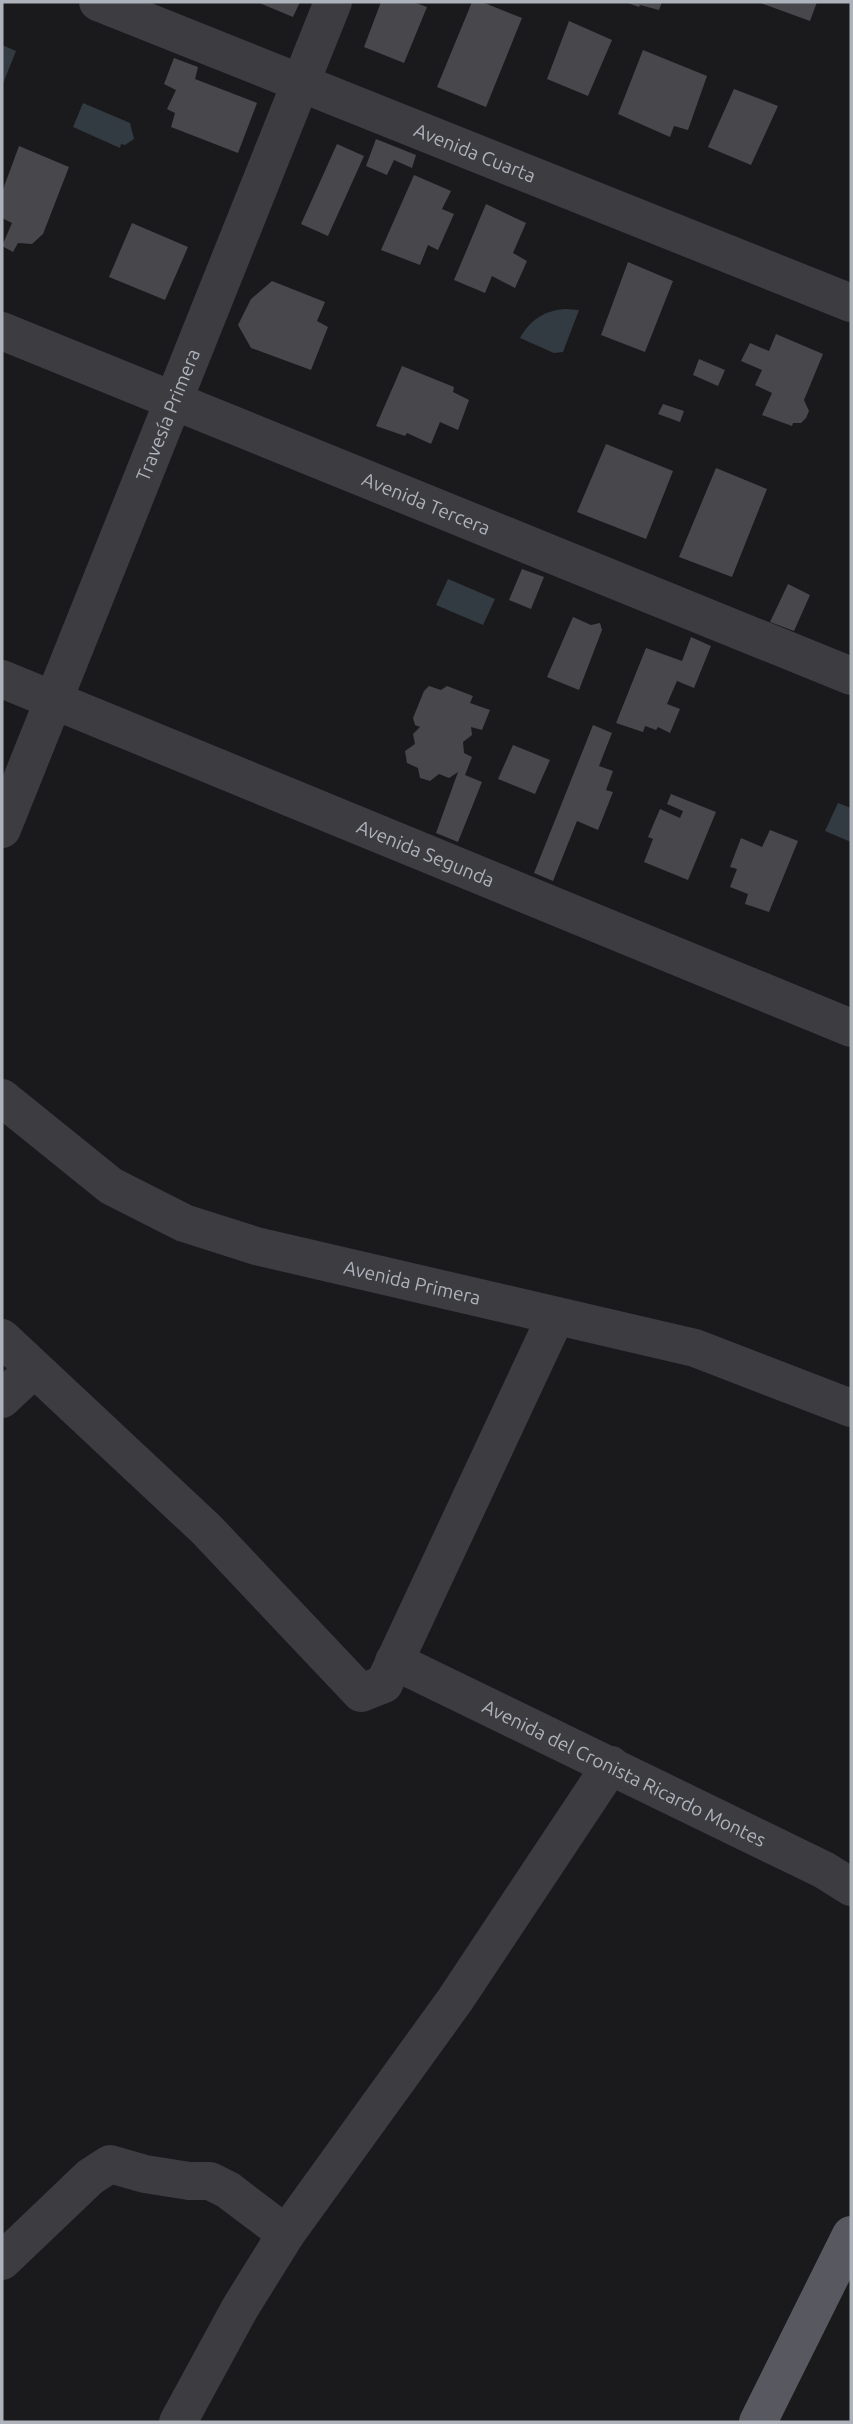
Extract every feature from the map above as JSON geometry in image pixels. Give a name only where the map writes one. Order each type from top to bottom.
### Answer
[{"type":"main road","points":[[758,2422],[851,2235]]},
{"type":"street","name":"Avenida Cuarta","points":[[98,2],[851,303]]},
{"type":"street","name":"Travesía Primera","points":[[2,829],[333,2]]},
{"type":"street","name":"Avenida Tercera","points":[[2,331],[851,676]]},
{"type":"street","name":"Avenida Segunda","points":[[2,679],[851,1028]]},
{"type":"street","name":"Avenida Primera","points":[[2,1098],[111,1186],[184,1223],[256,1246],[695,1349],[851,1408]]},
{"type":"street","points":[[2,1338],[206,1529],[361,1693],[384,1684],[556,1316]]},
{"type":"street","points":[[2,1399],[34,1368]]},
{"type":"street","name":"Avenida del Cronista Ricardo Montes","points":[[394,1661],[824,1870],[851,1887]]},
{"type":"street","points":[[178,2422],[240,2308],[286,2234],[455,2000],[611,1765]]},
{"type":"street","points":[[2,2261],[90,2177],[110,2164],[145,2174],[189,2181],[210,2181],[228,2190],[286,2234]]},
{"type":"shaded area","points":[[2,45],[16,51],[2,86]]},
{"type":"shaded area","points":[[83,103],[130,123],[134,139],[125,145],[121,144],[120,148],[73,127]]},
{"type":"shaded area","points":[[579,310],[563,352],[554,353],[520,338],[528,326],[539,317],[551,311]]},
{"type":"shaded area","points":[[448,579],[495,599],[483,625],[436,605]]},
{"type":"shaded area","points":[[838,803],[851,808],[851,842],[825,831]]},
{"type":"building","points":[[257,2],[300,2],[293,17]]},
{"type":"building","points":[[381,2],[413,2],[427,7],[404,63],[364,47]]},
{"type":"building","points":[[472,2],[482,2],[522,18],[486,107],[437,87]]},
{"type":"building","points":[[625,2],[662,2],[659,10]]},
{"type":"building","points":[[758,2],[817,2],[810,21]]},
{"type":"building","points":[[569,21],[612,40],[588,96],[547,79]]},
{"type":"building","points":[[643,50],[707,76],[688,130],[674,126],[670,137],[618,114]]},
{"type":"building","points":[[174,58],[198,67],[195,79],[257,103],[238,153],[171,127],[175,113],[167,109],[176,90],[164,84]]},
{"type":"building","points":[[734,89],[778,106],[751,165],[708,147]]},
{"type":"building","points":[[376,139],[416,155],[412,168],[394,160],[387,175],[366,166]]},
{"type":"building","points":[[337,144],[364,156],[328,236],[301,224]]},
{"type":"building","points":[[19,146],[69,167],[43,234],[32,244],[18,243],[13,252],[2,246],[12,223],[2,218],[2,192]]},
{"type":"building","points":[[414,175],[451,191],[442,209],[454,214],[438,250],[428,245],[420,265],[381,250]]},
{"type":"building","points":[[486,204],[526,223],[513,253],[527,261],[515,288],[492,276],[485,293],[454,280]]},
{"type":"building","points":[[132,223],[188,247],[165,300],[109,277]]},
{"type":"building","points":[[628,262],[673,281],[645,352],[601,335]]},
{"type":"building","points":[[272,281],[325,302],[317,321],[328,327],[311,370],[251,348],[238,325],[251,299]]},
{"type":"building","points":[[776,334],[823,354],[804,400],[809,411],[806,418],[801,423],[793,423],[792,426],[762,415],[772,393],[755,385],[762,370],[741,361],[750,343],[769,351]]},
{"type":"building","points":[[699,359],[725,370],[718,386],[693,375]]},
{"type":"building","points":[[402,366],[454,387],[453,392],[469,400],[458,430],[440,422],[431,444],[407,433],[405,436],[376,426]]},
{"type":"building","points":[[663,404],[684,411],[680,422],[658,414]]},
{"type":"building","points":[[606,444],[673,471],[646,539],[577,512]]},
{"type":"building","points":[[716,468],[767,489],[732,577],[679,557]]},
{"type":"building","points":[[522,569],[544,577],[531,609],[509,600]]},
{"type":"building","points":[[788,584],[810,595],[794,631],[770,622]]},
{"type":"building","points":[[573,617],[591,625],[600,623],[602,630],[579,690],[547,677]]},
{"type":"building","points":[[691,637],[711,646],[694,688],[677,681],[667,704],[680,709],[670,733],[658,727],[656,730],[645,726],[643,732],[616,723],[646,648],[682,661]]},
{"type":"building","points":[[429,686],[441,690],[447,686],[473,696],[470,703],[490,710],[482,730],[471,727],[472,735],[463,742],[464,753],[472,757],[465,775],[482,782],[458,842],[436,833],[458,772],[449,778],[439,774],[430,781],[420,778],[418,768],[407,763],[405,751],[415,744],[413,734],[420,727],[415,725],[413,718],[424,691]]},
{"type":"building","points":[[593,725],[612,733],[599,766],[613,771],[606,790],[613,792],[598,830],[577,821],[553,881],[534,873]]},
{"type":"building","points":[[513,745],[550,760],[535,794],[498,779]]},
{"type":"building","points":[[671,794],[716,812],[688,880],[644,862],[653,839],[648,837],[660,809],[680,818],[683,811],[667,804]]},
{"type":"building","points":[[770,830],[798,841],[769,912],[745,904],[748,894],[730,887],[737,869],[730,867],[741,838],[762,847]]}]
